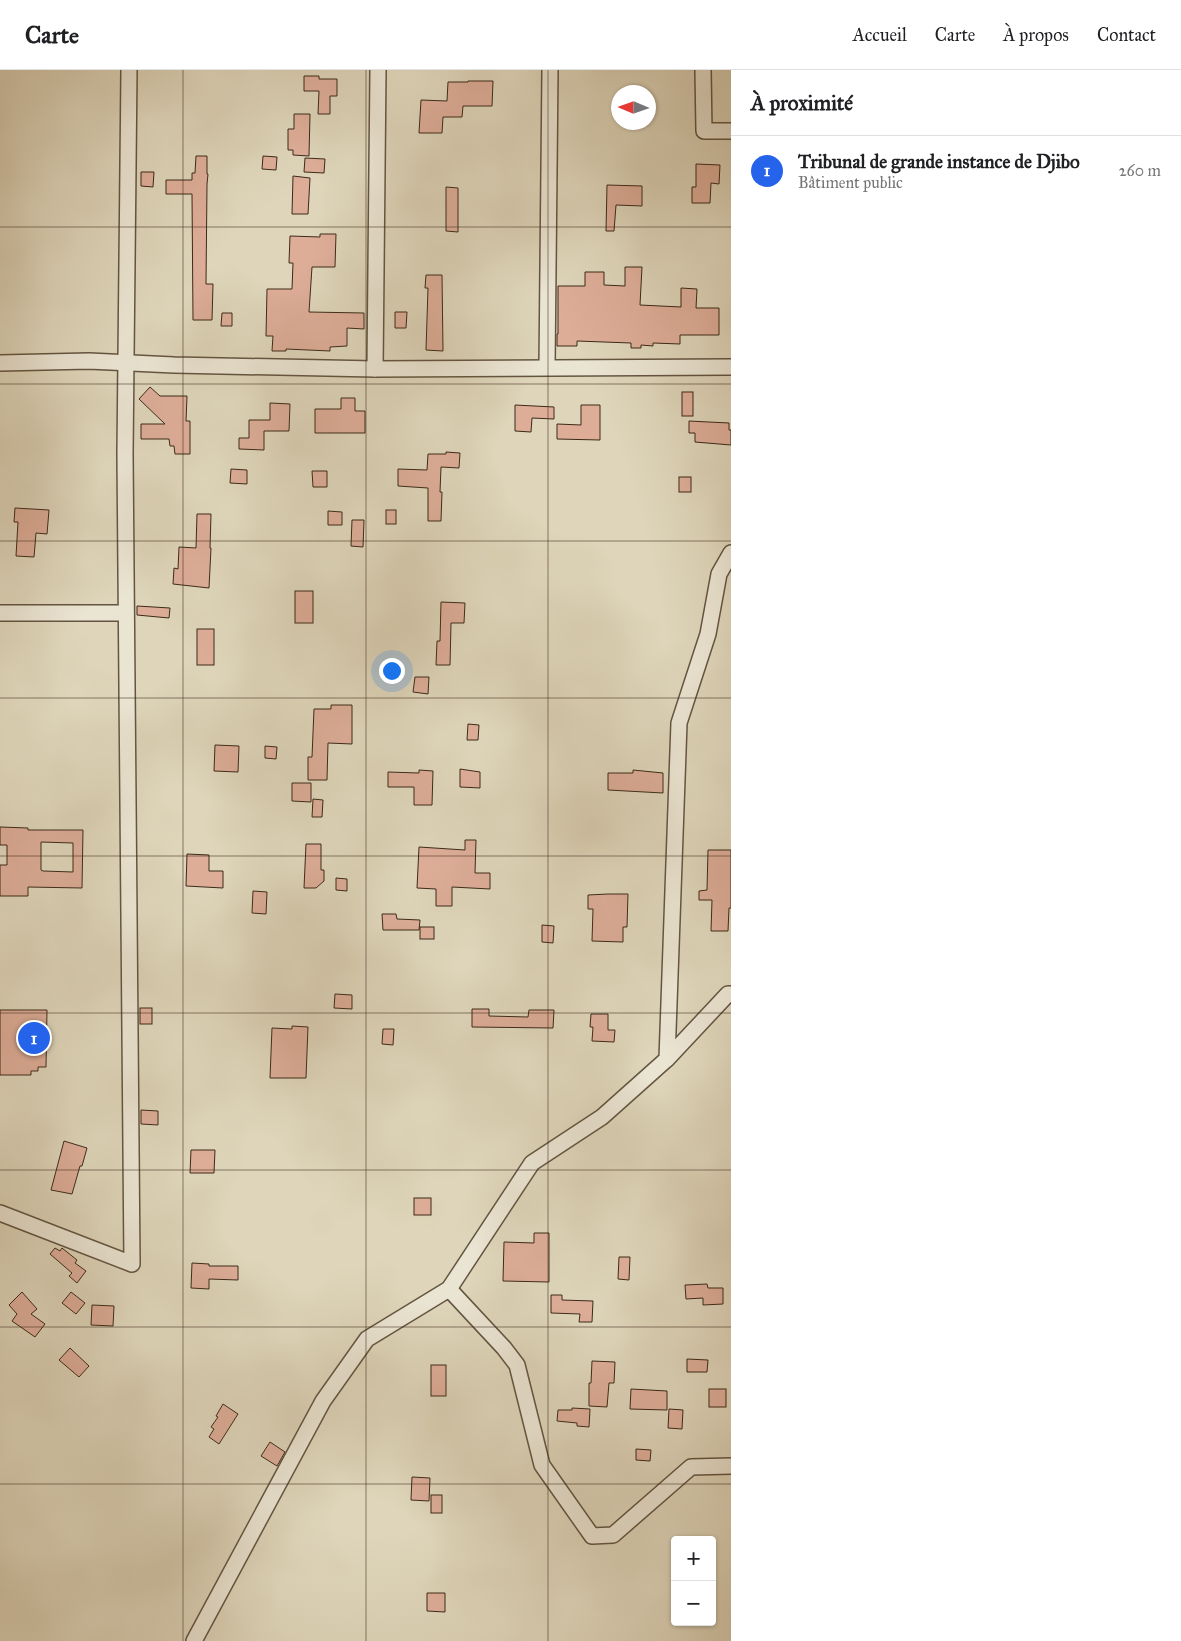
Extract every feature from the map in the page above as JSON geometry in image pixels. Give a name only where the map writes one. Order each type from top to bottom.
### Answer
[{"type":"street","points":[[0,1213],[132,1264],[125,362],[129,70]]},
{"type":"street","points":[[376,369],[378,70]]},
{"type":"street","points":[[547,367],[550,70]]},
{"type":"street","points":[[703,70],[704,131],[731,130]]},
{"type":"street","points":[[0,363],[89,361],[174,365],[376,369],[731,367]]},
{"type":"street","points":[[667,1059],[679,723],[708,634],[719,574],[731,554]]},
{"type":"street","points":[[0,614],[126,613]]},
{"type":"street","points":[[194,1641],[323,1400],[367,1339],[449,1290],[532,1163],[602,1117],[667,1059],[728,994],[731,994]]},
{"type":"street","points":[[449,1290],[504,1348],[517,1365],[542,1466],[592,1536],[613,1535],[691,1467],[731,1466]]},
{"type":"building","points":[[304,76],[319,76],[319,79],[337,79],[337,96],[330,96],[330,114],[318,114],[319,91],[304,91]]},
{"type":"building","points":[[493,81],[492,106],[463,106],[462,117],[443,117],[442,133],[419,133],[421,100],[447,101],[448,82]]},
{"type":"building","points":[[294,114],[310,114],[309,156],[293,155],[293,150],[288,150],[288,129],[294,129]]},
{"type":"building","points":[[196,156],[207,156],[206,284],[213,284],[212,320],[193,320],[192,194],[166,194],[166,180],[192,180],[192,173],[195,173]]},
{"type":"building","points":[[263,156],[277,157],[276,170],[262,169]]},
{"type":"building","points":[[305,158],[325,159],[324,173],[304,172]]},
{"type":"building","points":[[696,164],[720,165],[719,184],[711,183],[710,203],[692,203],[692,187],[696,187]]},
{"type":"building","points":[[141,172],[154,172],[153,187],[141,186]]},
{"type":"building","points":[[293,176],[310,178],[308,214],[292,214]]},
{"type":"building","points":[[607,185],[642,186],[642,206],[616,205],[614,231],[606,231]]},
{"type":"building","points":[[446,187],[458,188],[458,232],[446,231]]},
{"type":"building","points":[[320,234],[336,234],[335,267],[312,267],[309,312],[364,313],[364,329],[347,328],[347,346],[330,347],[330,351],[286,349],[286,351],[272,351],[273,336],[266,336],[267,289],[292,289],[293,263],[289,263],[290,236],[320,237]]},
{"type":"building","points":[[625,267],[642,267],[640,305],[681,307],[681,288],[697,289],[696,308],[719,308],[719,335],[680,335],[680,344],[653,343],[653,346],[641,345],[641,348],[631,348],[631,343],[577,341],[577,346],[557,346],[558,286],[585,286],[585,272],[604,272],[604,285],[625,286]]},
{"type":"building","points":[[426,275],[442,275],[443,351],[426,350],[428,288],[425,288]]},
{"type":"building","points":[[395,312],[407,312],[406,328],[395,328]]},
{"type":"building","points":[[222,313],[232,313],[232,326],[221,326]]},
{"type":"building","points":[[150,387],[160,396],[187,396],[186,421],[190,421],[190,454],[175,454],[174,446],[170,446],[169,439],[141,439],[141,424],[165,424],[139,399]]},
{"type":"building","points":[[682,392],[693,392],[693,416],[682,416]]},
{"type":"building","points":[[341,398],[355,398],[355,411],[365,411],[365,433],[315,433],[315,409],[341,409]]},
{"type":"building","points":[[270,403],[290,404],[289,431],[264,431],[264,450],[239,449],[239,438],[249,438],[249,420],[270,420]]},
{"type":"building","points":[[515,405],[554,407],[554,419],[532,418],[531,432],[515,431]]},
{"type":"building","points":[[581,405],[600,405],[600,440],[557,439],[557,424],[581,425]]},
{"type":"building","points":[[689,421],[729,423],[731,445],[695,442],[695,433],[689,433]]},
{"type":"building","points":[[446,452],[460,453],[459,468],[441,467],[441,521],[428,521],[428,488],[398,486],[398,469],[427,470],[428,454],[446,454]]},
{"type":"building","points":[[231,469],[247,470],[247,484],[230,483]]},
{"type":"building","points":[[312,471],[327,471],[327,487],[313,487]]},
{"type":"building","points":[[679,477],[691,477],[691,492],[679,492]]},
{"type":"building","points":[[15,508],[49,510],[47,534],[36,533],[34,557],[16,556],[18,522],[14,522]]},
{"type":"building","points":[[386,510],[396,510],[396,524],[386,524]]},
{"type":"building","points":[[328,511],[342,512],[342,525],[328,525]]},
{"type":"building","points":[[197,514],[211,514],[209,588],[173,584],[174,568],[178,569],[179,547],[196,548]]},
{"type":"building","points":[[352,520],[364,520],[363,547],[351,546]]},
{"type":"building","points":[[295,591],[313,591],[313,623],[295,623]]},
{"type":"building","points":[[441,602],[465,603],[464,623],[451,623],[450,665],[436,665],[437,641],[440,641]]},
{"type":"building","points":[[137,606],[170,608],[169,618],[137,615]]},
{"type":"building","points":[[197,629],[214,629],[214,665],[197,665]]},
{"type":"building","points":[[415,677],[429,677],[428,694],[413,692]]},
{"type":"building","points":[[331,705],[352,705],[352,744],[328,743],[327,780],[308,780],[308,757],[312,757],[314,709],[331,709]]},
{"type":"building","points":[[468,724],[479,725],[478,740],[467,740]]},
{"type":"building","points":[[215,745],[239,746],[238,772],[214,771]]},
{"type":"building","points":[[265,746],[277,747],[276,759],[265,758]]},
{"type":"building","points":[[460,769],[480,772],[480,788],[460,787]]},
{"type":"building","points":[[419,770],[433,771],[432,805],[414,805],[414,787],[388,787],[388,772],[419,773]]},
{"type":"building","points":[[633,770],[663,773],[663,793],[608,790],[608,773],[633,773]]},
{"type":"building","points":[[292,783],[311,783],[311,802],[292,801]]},
{"type":"building","points":[[313,799],[323,800],[322,817],[312,817]]},
{"type":"building","points":[[0,827],[28,828],[28,830],[83,830],[82,888],[28,887],[28,896],[0,896],[0,865],[7,865],[7,845],[0,845]],"holes":[[[41,842],[73,843],[73,872],[41,870]]]},
{"type":"building","points":[[465,840],[476,840],[475,873],[490,873],[490,889],[452,887],[452,906],[436,906],[436,889],[417,888],[419,847],[465,850]]},
{"type":"building","points":[[306,844],[321,844],[321,870],[324,870],[324,881],[316,888],[304,888]]},
{"type":"building","points":[[708,850],[731,850],[731,908],[729,908],[728,931],[711,931],[712,900],[699,900],[699,891],[707,890]]},
{"type":"building","points":[[187,854],[209,855],[209,871],[223,871],[223,888],[186,886]]},
{"type":"building","points":[[336,878],[347,879],[347,891],[336,890]]},
{"type":"building","points":[[253,891],[267,892],[266,914],[252,913]]},
{"type":"building","points":[[628,894],[627,927],[623,927],[623,942],[592,941],[593,909],[588,909],[588,895]]},
{"type":"building","points":[[382,914],[396,914],[397,919],[420,920],[419,930],[383,930]]},
{"type":"building","points":[[542,925],[554,926],[553,943],[542,942]]},
{"type":"building","points":[[420,927],[434,927],[434,939],[420,939]]},
{"type":"building","points":[[335,994],[352,995],[352,1009],[334,1008]]},
{"type":"building","points":[[140,1008],[152,1008],[152,1024],[140,1024]]},
{"type":"building","points":[[472,1009],[489,1009],[489,1016],[528,1017],[529,1010],[554,1010],[553,1028],[472,1027]]},
{"type":"building","points":[[0,1010],[47,1010],[46,1067],[38,1067],[38,1071],[31,1071],[31,1075],[0,1075]]},
{"type":"building","points":[[591,1014],[608,1014],[608,1030],[615,1030],[614,1042],[592,1041],[593,1027],[590,1027]]},
{"type":"building","points":[[292,1026],[308,1027],[306,1078],[270,1078],[272,1028],[292,1029]]},
{"type":"building","points":[[383,1029],[394,1029],[393,1045],[382,1044]]},
{"type":"building","points":[[141,1110],[158,1111],[158,1125],[141,1124]]},
{"type":"building","points":[[64,1141],[87,1148],[72,1194],[51,1190]]},
{"type":"building","points":[[191,1150],[215,1150],[214,1173],[190,1173]]},
{"type":"building","points":[[414,1198],[431,1198],[431,1215],[414,1215]]},
{"type":"building","points":[[534,1233],[549,1233],[549,1282],[503,1281],[504,1242],[534,1243]]},
{"type":"building","points":[[55,1248],[60,1251],[62,1248],[77,1260],[75,1263],[86,1271],[77,1283],[69,1276],[72,1273],[50,1254]]},
{"type":"building","points":[[619,1257],[630,1257],[629,1280],[618,1279]]},
{"type":"building","points":[[192,1263],[209,1264],[209,1266],[238,1266],[238,1280],[209,1279],[209,1289],[191,1288]]},
{"type":"building","points":[[707,1284],[708,1288],[723,1288],[723,1304],[703,1305],[703,1298],[686,1299],[685,1285]]},
{"type":"building","points":[[22,1292],[37,1309],[31,1314],[45,1324],[35,1337],[12,1321],[17,1314],[9,1305]]},
{"type":"building","points":[[71,1292],[85,1303],[76,1314],[62,1303]]},
{"type":"building","points":[[551,1295],[562,1295],[562,1300],[593,1301],[592,1322],[579,1322],[580,1314],[551,1313]]},
{"type":"building","points":[[92,1305],[114,1306],[113,1326],[91,1325]]},
{"type":"building","points":[[70,1348],[89,1366],[79,1377],[59,1360]]},
{"type":"building","points":[[687,1359],[708,1360],[707,1372],[687,1372]]},
{"type":"building","points":[[592,1361],[615,1362],[614,1383],[609,1383],[607,1407],[589,1406],[589,1383],[591,1383]]},
{"type":"building","points":[[431,1365],[446,1365],[446,1396],[431,1396]]},
{"type":"building","points":[[631,1389],[667,1391],[667,1410],[630,1409]]},
{"type":"building","points":[[709,1389],[726,1389],[726,1407],[709,1407]]},
{"type":"building","points":[[223,1404],[238,1414],[219,1444],[209,1437],[214,1429],[211,1427],[218,1417],[216,1416]]},
{"type":"building","points":[[572,1408],[590,1409],[589,1427],[577,1426],[577,1423],[557,1421],[558,1410],[572,1410]]},
{"type":"building","points":[[669,1409],[683,1410],[682,1429],[668,1428]]},
{"type":"building","points":[[270,1442],[285,1452],[277,1466],[261,1456]]},
{"type":"building","points":[[636,1449],[651,1450],[650,1461],[636,1460]]},
{"type":"building","points":[[412,1477],[430,1478],[429,1501],[411,1500]]},
{"type":"building","points":[[431,1495],[442,1495],[442,1513],[431,1513]]},
{"type":"building","points":[[427,1593],[445,1593],[445,1612],[427,1611]]},
{"type":"place","name":"Tribunal de grande instance de Djibo","points":[[34,1038]]}]
